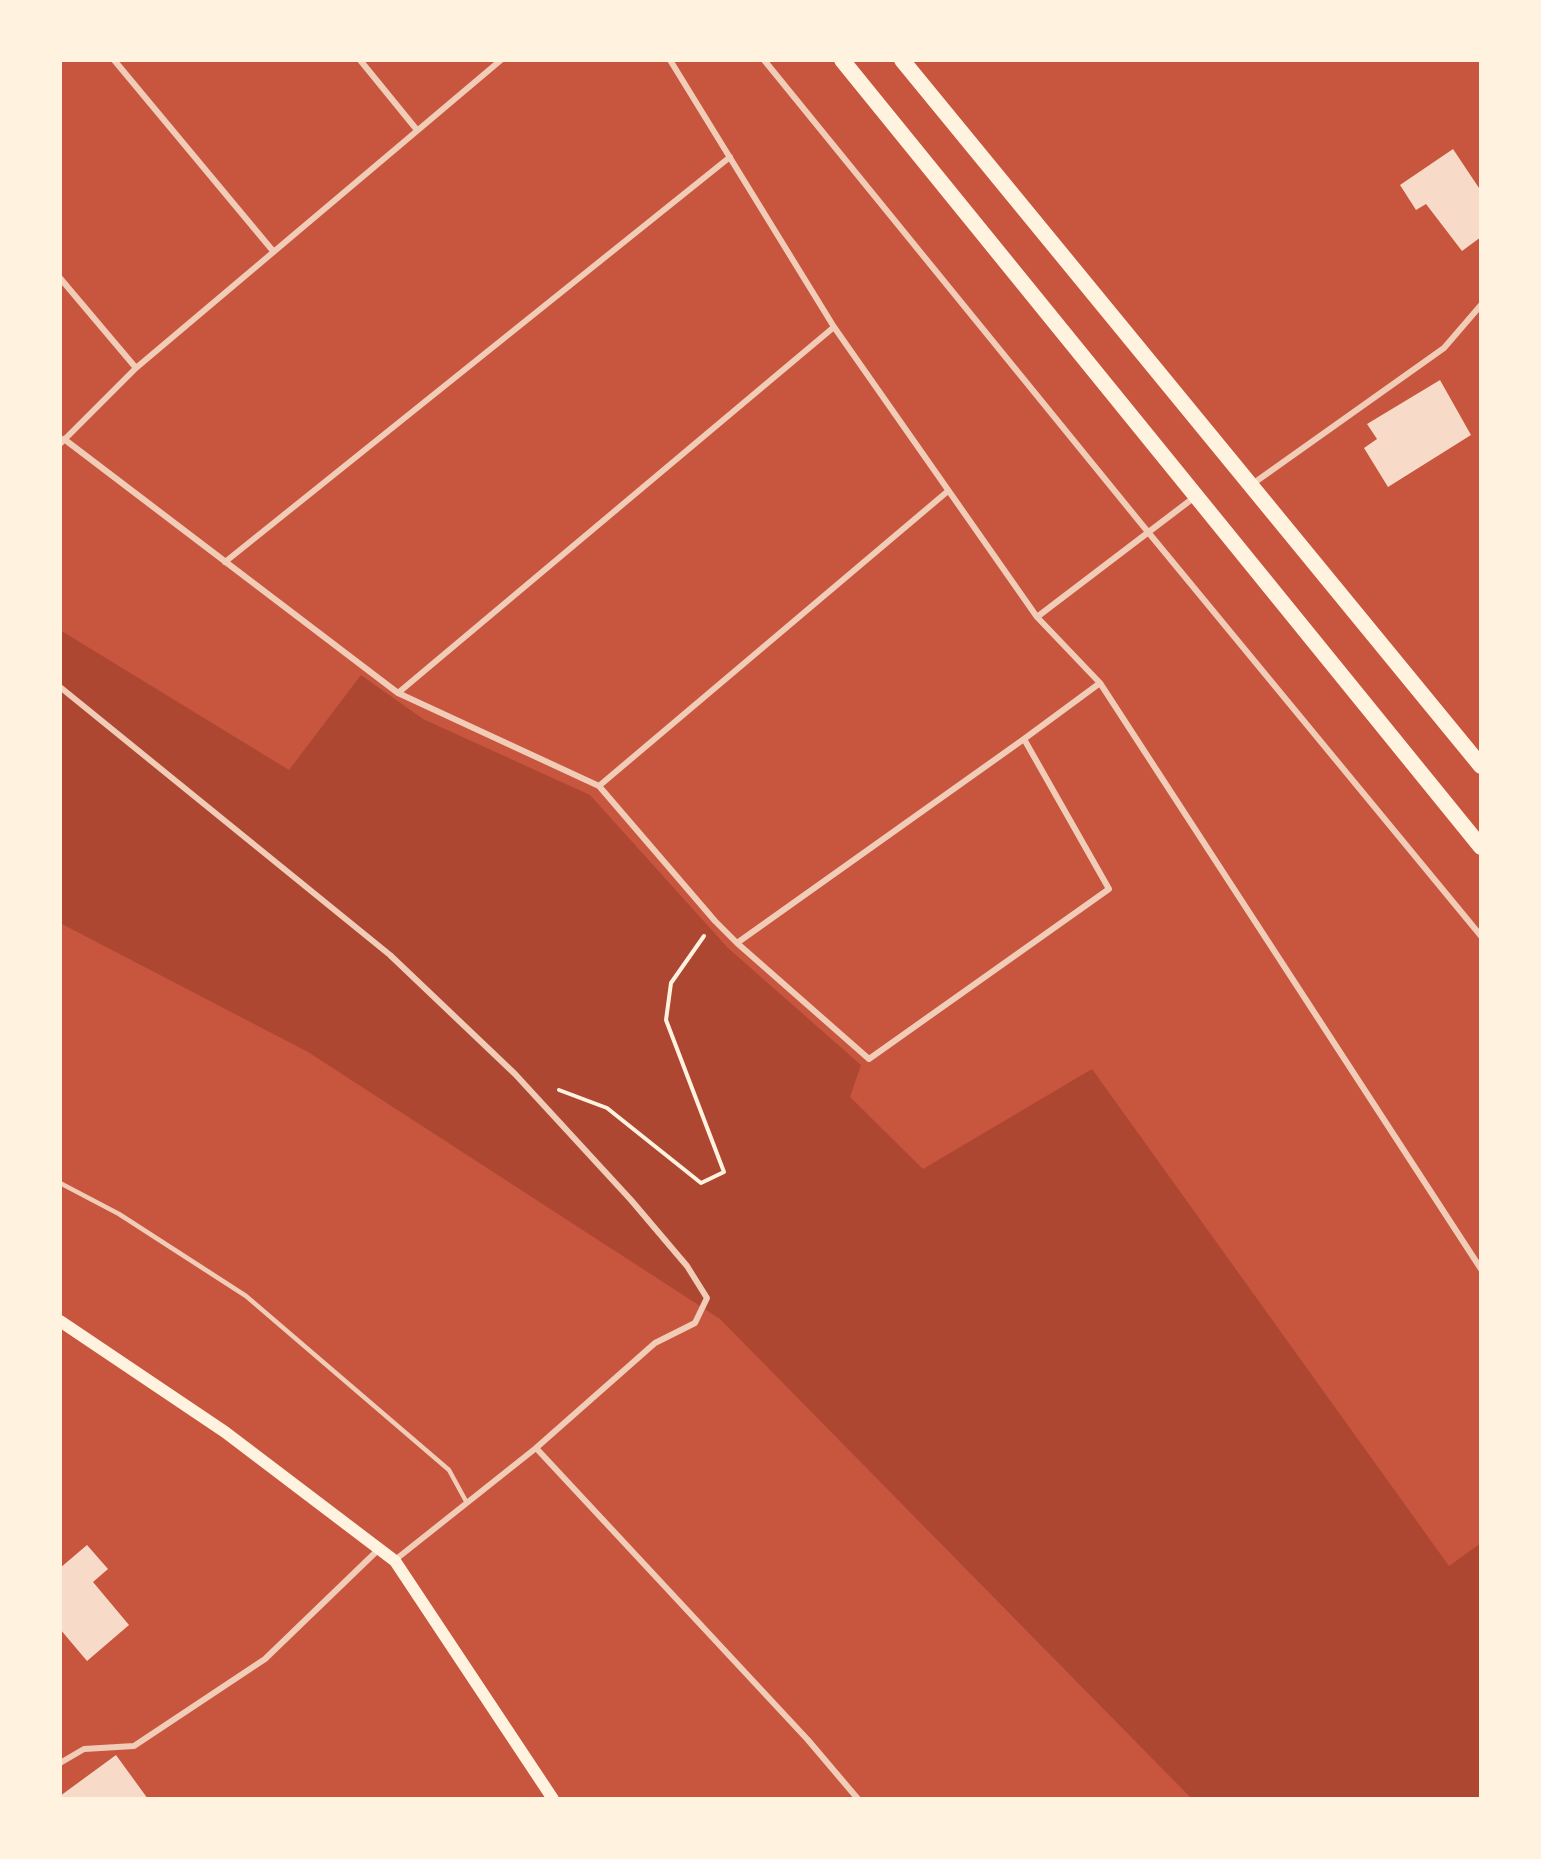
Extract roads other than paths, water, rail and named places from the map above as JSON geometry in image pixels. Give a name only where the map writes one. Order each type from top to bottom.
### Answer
[{"type":"highway","points":[[842,60],[1481,847]]},
{"type":"highway","points":[[902,60],[1481,766]]},
{"type":"main road","points":[[60,1321],[225,1432],[395,1561],[553,1799]]},
{"type":"street","points":[[114,60],[273,251]]},
{"type":"street","points":[[360,60],[417,130]]},
{"type":"street","points":[[501,60],[136,368],[62,442],[398,693],[599,786],[715,921],[869,1059],[1109,889],[1024,739]]},
{"type":"street","points":[[670,60],[834,327],[1037,617],[1100,683],[1481,1269]]},
{"type":"street","points":[[764,60],[1148,532],[1481,936]]},
{"type":"street","points":[[225,562],[729,157]]},
{"type":"street","points":[[60,278],[136,368]]},
{"type":"street","points":[[1251,485],[1444,348],[1481,305]]},
{"type":"street","points":[[398,693],[834,327]]},
{"type":"street","points":[[599,786],[948,490]]},
{"type":"street","points":[[1037,617],[1196,496]]},
{"type":"street","points":[[737,943],[1100,683]]},
{"type":"street","points":[[60,687],[390,955],[515,1074],[631,1200],[687,1266],[707,1298],[695,1323],[655,1343],[536,1448],[395,1561]]},
{"type":"street","points":[[536,1448],[808,1740],[858,1799]]},
{"type":"street","points":[[60,1764],[84,1749],[134,1746],[265,1659],[379,1549]]},
{"type":"lane","points":[[60,1183],[119,1214],[246,1296],[449,1470],[467,1503]]}]
